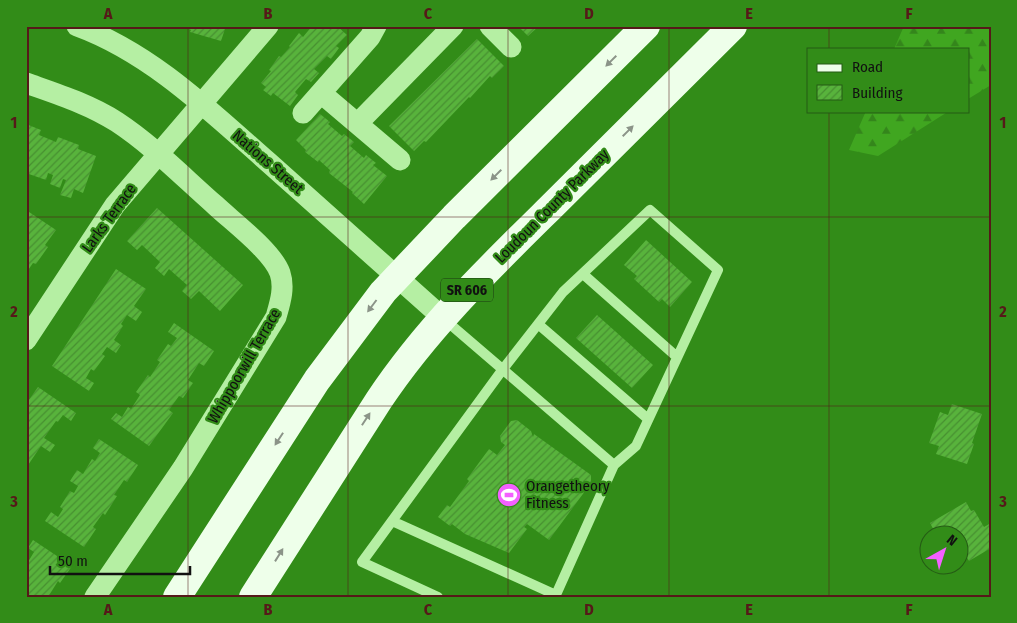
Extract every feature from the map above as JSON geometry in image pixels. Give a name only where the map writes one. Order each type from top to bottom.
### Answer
[{"type":"main road","points":[[177,597],[317,380],[378,299],[454,217],[646,26]]},
{"type":"main road","name":"Loudoun County Parkway","points":[[253,597],[388,386],[443,318],[473,284],[733,26]]},
{"type":"street","name":"Nations Street","points":[[78,26],[109,40],[141,60],[202,104],[443,318]]},
{"type":"street","name":"Larks Terrace","points":[[26,340],[115,205],[268,26]]},
{"type":"street","points":[[303,113],[370,37],[376,26]]},
{"type":"street","points":[[358,124],[453,26]]},
{"type":"street","points":[[490,26],[511,47]]},
{"type":"street","name":"Whippoorwill Terrace","points":[[26,83],[82,103],[116,122],[158,155],[267,253],[280,272],[282,282],[282,299],[276,317],[182,468],[95,597]]},
{"type":"street","points":[[320,93],[400,160]]},
{"type":"lane","points":[[392,521],[556,596],[614,465],[636,446],[718,270],[650,210],[563,292],[503,370],[392,521],[362,562],[438,597]]},
{"type":"lane","points":[[582,274],[678,357]]},
{"type":"lane","points":[[443,318],[614,465]]},
{"type":"lane","points":[[538,324],[648,419]]},
{"type":"green space","points":[[904,26],[991,26],[991,85],[970,98],[970,48],[894,48]]},
{"type":"green space","points":[[866,112],[947,112],[878,156],[849,150]]},
{"type":"building","points":[[183,26],[226,26],[221,41],[190,32],[191,30]]},
{"type":"building","points":[[312,26],[337,26],[347,35],[336,46],[339,48],[331,59],[327,56],[314,69],[319,73],[311,82],[306,79],[295,92],[298,95],[290,106],[273,93],[271,96],[263,90],[266,87],[261,83],[271,71],[269,70],[279,56],[281,57],[290,47],[299,33],[303,37]]},
{"type":"building","points":[[518,26],[539,26],[528,36]]},
{"type":"building","points":[[477,39],[504,66],[492,78],[490,76],[426,142],[424,141],[414,151],[389,126]]},
{"type":"building","points":[[320,114],[342,136],[344,134],[354,142],[350,146],[364,158],[366,155],[376,163],[373,165],[387,176],[364,204],[353,192],[329,173],[330,170],[319,160],[318,162],[305,152],[306,150],[296,140]]},
{"type":"building","points":[[26,124],[41,130],[39,135],[56,142],[58,137],[79,145],[78,149],[96,156],[83,193],[74,189],[71,198],[60,195],[66,180],[63,179],[60,188],[50,184],[53,175],[48,173],[46,180],[26,173]]},
{"type":"building","points":[[157,208],[243,285],[220,311],[199,291],[191,299],[182,291],[187,285],[169,269],[164,276],[155,268],[160,262],[142,245],[137,250],[127,241]]},
{"type":"building","points":[[26,210],[56,230],[45,245],[48,247],[36,264],[33,263],[26,273]]},
{"type":"building","points":[[646,240],[692,282],[670,307],[662,299],[659,302],[634,279],[637,276],[624,265]]},
{"type":"building","points":[[116,269],[146,289],[134,306],[142,312],[136,321],[127,315],[121,324],[123,326],[114,340],[121,345],[116,353],[107,347],[102,354],[105,356],[94,371],[91,369],[86,378],[94,383],[89,391],[52,366]]},
{"type":"building","points":[[597,315],[653,365],[632,388],[576,338]]},
{"type":"building","points":[[174,323],[214,351],[204,366],[199,363],[188,380],[193,383],[183,398],[179,396],[169,410],[173,413],[149,446],[111,419],[116,413],[122,417],[128,407],[131,409],[140,395],[136,392],[148,375],[150,377],[160,362],[157,360],[168,344],[171,346],[177,338],[168,332]]},
{"type":"building","points":[[38,387],[76,413],[71,421],[63,415],[58,422],[56,421],[44,438],[55,445],[50,452],[41,446],[26,468],[26,404]]},
{"type":"building","points":[[952,404],[982,414],[967,464],[936,454],[939,446],[929,443],[940,412],[948,415]]},
{"type":"building","points":[[517,420],[531,431],[533,437],[534,434],[591,475],[591,483],[549,540],[527,524],[524,527],[527,529],[509,553],[465,534],[452,524],[450,526],[438,517],[447,505],[450,507],[469,481],[467,479],[489,449],[497,455],[505,445],[501,442],[500,436],[511,421]]},
{"type":"building","points":[[99,439],[138,465],[127,482],[124,480],[114,495],[117,496],[105,515],[103,513],[93,527],[96,529],[84,547],[45,521],[51,512],[58,517],[63,509],[60,507],[70,491],[74,493],[78,486],[70,481],[77,470],[83,474],[92,459],[95,461],[100,453],[93,448]]},
{"type":"building","points":[[966,502],[971,511],[974,510],[984,527],[991,523],[991,548],[970,560],[970,526],[932,526],[930,523]]},
{"type":"building","points":[[33,540],[72,566],[60,583],[58,581],[48,597],[26,597],[26,560],[28,562],[34,552],[28,548]]},
{"type":"place","name":"Orangetheory Fitness","points":[[509,495]]}]
